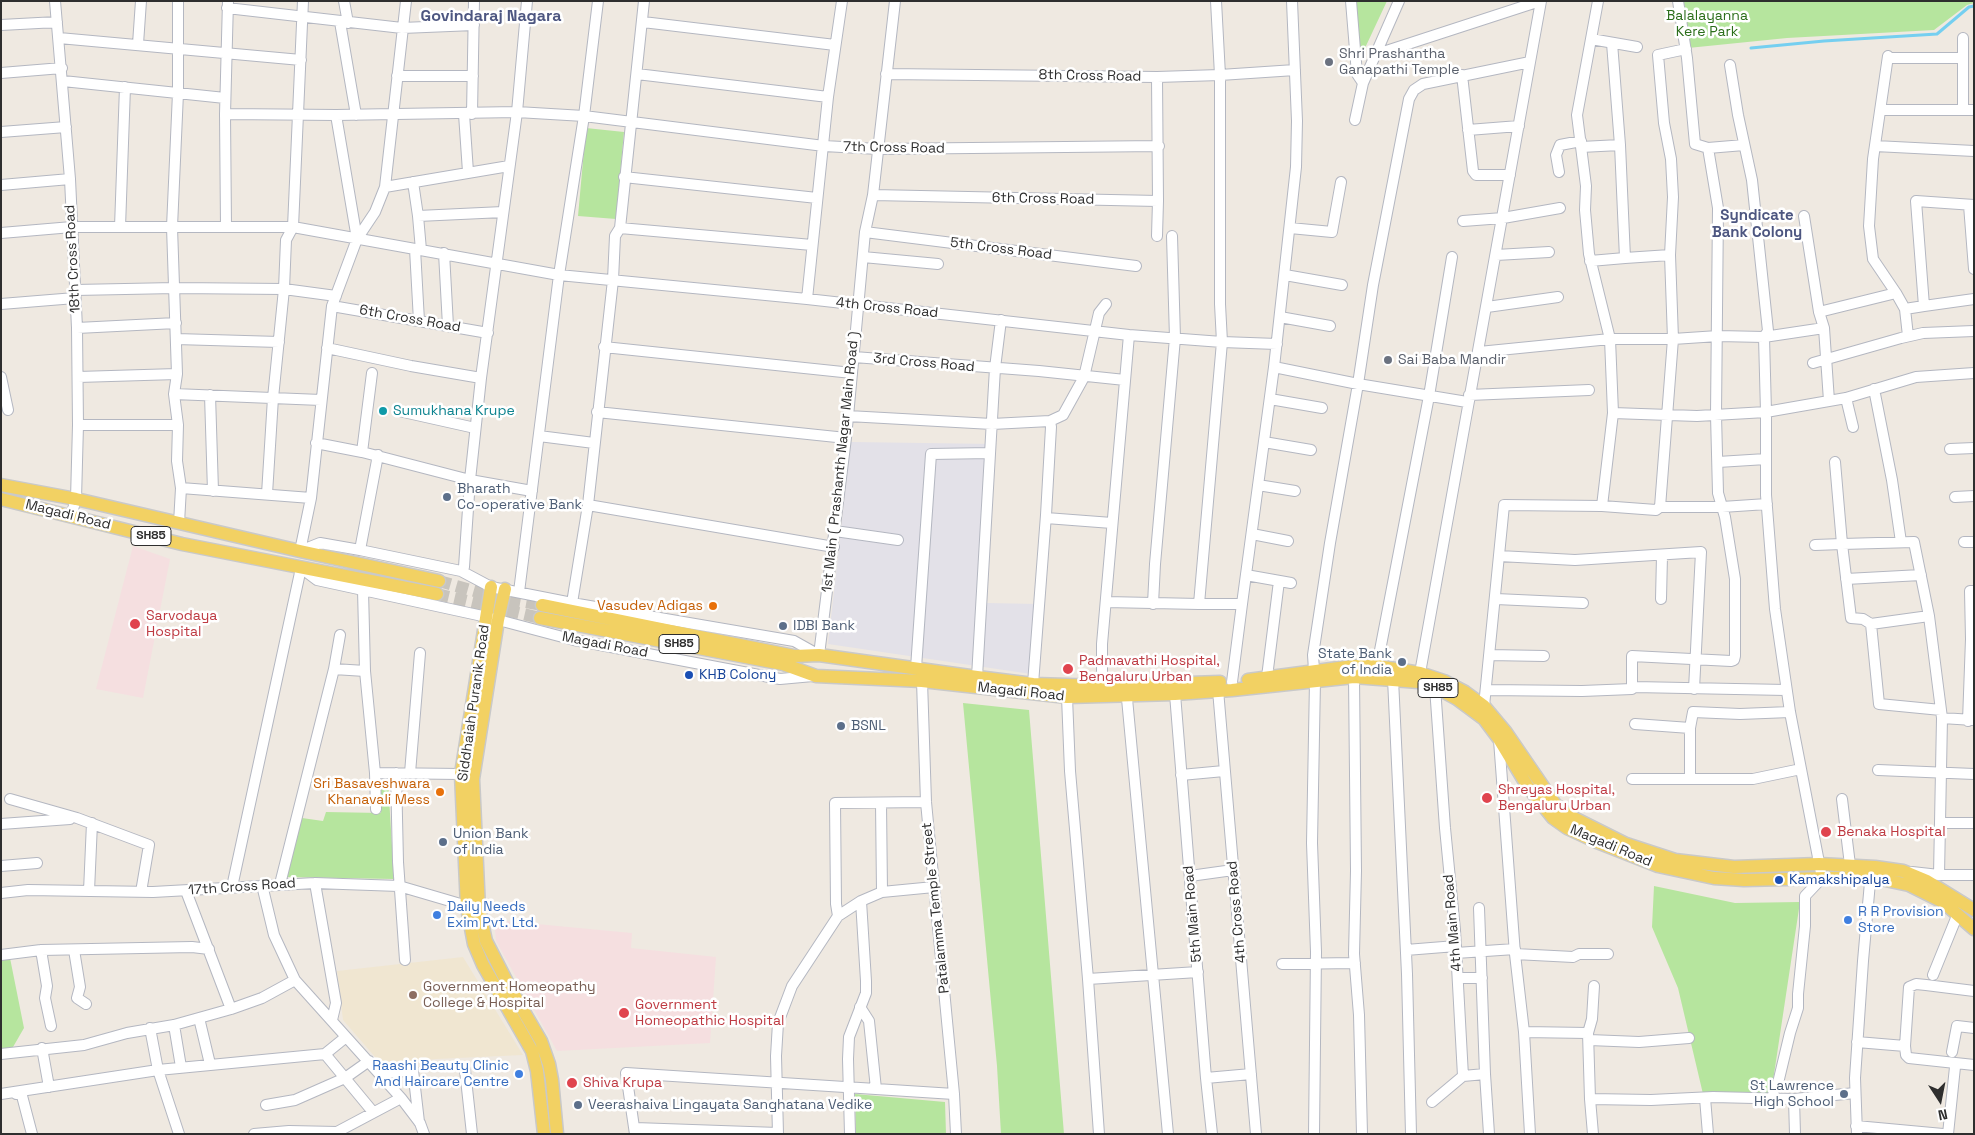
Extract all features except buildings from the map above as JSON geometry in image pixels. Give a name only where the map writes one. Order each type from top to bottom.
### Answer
[{"type":"main road","name":"Magadi Road","points":[[1,485],[76,499],[300,551]]},
{"type":"main road","name":"Magadi Road","points":[[1,499],[182,544],[301,568]]},
{"type":"main road","name":"SH85","points":[[300,551],[439,581]]},
{"type":"main road","name":"SH85","points":[[301,568],[437,594]]},
{"type":"main road","name":"Siddhaiah Puranik Road","points":[[491,587],[492,619],[473,779],[474,944],[483,965],[532,1051],[537,1071],[544,1134]]},
{"type":"main road","name":"Siddhaiah Puranik Road","points":[[505,589],[492,619],[461,774],[473,908],[486,941],[509,986],[541,1041],[552,1080],[557,1134]]},
{"type":"main road","name":"SH85","points":[[542,605],[794,656],[819,655]]},
{"type":"main road","name":"SH85","points":[[540,618],[783,664],[816,676]]},
{"type":"main road","name":"Magadi Road","points":[[819,655],[1033,684],[1102,686],[1175,694],[1218,690],[1314,675],[1354,666],[1377,666],[1420,673],[1444,681],[1465,692],[1484,706],[1502,735],[1528,787],[1553,818],[1567,828],[1597,842],[1658,866],[1714,878],[1753,880],[1822,878],[1871,872],[1904,871],[1927,880],[1974,910]]},
{"type":"main road","name":"Magadi Road","points":[[816,676],[922,681],[1067,697],[1267,677],[1314,675],[1393,679],[1435,687],[1458,699],[1502,735],[1556,804],[1570,816],[1626,844],[1675,860],[1724,866],[1850,865],[1909,886],[1943,902],[1974,929]]},
{"type":"street","name":"18th Cross Road","points":[[55,1],[70,179],[77,328],[78,425],[76,499],[71,516]]},
{"type":"street","points":[[138,44],[141,1]]},
{"type":"street","points":[[178,1],[178,93],[172,227],[177,374],[174,394],[178,425],[177,461],[181,488],[179,523]]},
{"type":"street","points":[[267,494],[273,398],[284,289],[286,240],[293,227],[304,1]]},
{"type":"street","points":[[344,1],[344,22],[356,115]]},
{"type":"street","points":[[300,551],[311,498],[327,348],[334,301],[357,239],[376,212],[385,187],[406,1]]},
{"type":"street","points":[[468,172],[468,114],[473,76],[474,1]]},
{"type":"street","points":[[461,571],[464,567],[470,480],[481,378],[517,112],[527,1]]},
{"type":"street","points":[[519,592],[559,275],[584,116],[598,1]]},
{"type":"street","points":[[572,603],[588,505],[613,280],[615,236],[620,228],[644,1]]},
{"type":"street","points":[[807,299],[828,97],[842,1]]},
{"type":"street","name":"1st Main ( Prashanth Nagar Main Road )","points":[[819,655],[836,531],[865,232],[873,195],[895,1]]},
{"type":"street","points":[[1199,604],[1222,342],[1220,304],[1220,75],[1216,1]]},
{"type":"street","points":[[1232,682],[1270,399],[1290,228],[1297,148],[1292,1]]},
{"type":"street","points":[[1351,1],[1357,74],[1363,83]]},
{"type":"street","points":[[1355,120],[1363,83],[1399,1]]},
{"type":"street","points":[[1374,55],[1540,1],[1503,218],[1479,352],[1468,398],[1420,673]]},
{"type":"street","points":[[1598,1],[1578,115],[1586,186],[1585,210],[1590,261],[1610,339],[1614,413],[1602,506]]},
{"type":"street","points":[[1678,1],[1686,49],[1695,144],[1708,148],[1744,145]]},
{"type":"street","points":[[226,227],[224,114],[227,5],[304,18],[402,28],[474,24]]},
{"type":"street","points":[[1,25],[57,22]]},
{"type":"street","points":[[642,22],[835,45]]},
{"type":"street","points":[[59,38],[301,60]]},
{"type":"street","points":[[1881,110],[1969,110],[1963,58],[1963,38]]},
{"type":"street","points":[[1591,39],[1636,48]]},
{"type":"street","points":[[1612,43],[1620,145],[1624,258]]},
{"type":"street","points":[[1660,507],[1673,339],[1670,255],[1673,198],[1671,159],[1664,123],[1658,55],[1686,49]]},
{"type":"street","points":[[1908,336],[1905,309],[1873,259],[1869,226],[1870,191],[1875,146],[1890,57],[1963,58]]},
{"type":"street","points":[[1314,1134],[1316,964],[1312,843],[1313,655],[1373,285],[1409,99],[1414,90],[1423,84],[1530,62]]},
{"type":"street","points":[[1730,65],[1752,180],[1768,331],[1764,337],[1767,504],[1775,609],[1786,690],[1822,878],[1804,896],[1805,926],[1798,1008],[1778,1083],[1774,1088],[1772,1098]]},
{"type":"street","points":[[1,73],[62,68]]},
{"type":"street","name":"8th Cross Road","points":[[886,74],[1157,77],[1295,70]]},
{"type":"street","points":[[636,74],[828,97]]},
{"type":"street","points":[[1462,75],[1473,172],[1476,175],[1510,175]]},
{"type":"street","points":[[397,76],[473,76]]},
{"type":"street","points":[[1157,77],[1159,146],[1157,236]]},
{"type":"street","points":[[63,81],[225,98]]},
{"type":"street","points":[[120,227],[125,87]]},
{"type":"street","name":"7th Cross Road","points":[[224,114],[392,115],[517,112],[584,116],[824,146],[878,149],[1159,146]]},
{"type":"street","points":[[336,115],[357,239]]},
{"type":"street","points":[[1468,130],[1519,126]]},
{"type":"street","points":[[1,132],[66,127]]},
{"type":"street","points":[[1559,172],[1556,155],[1560,144],[1620,145]]},
{"type":"street","points":[[1875,146],[1974,151]]},
{"type":"street","points":[[1632,689],[1632,656],[1731,661],[1734,660],[1735,656],[1735,579],[1718,493],[1716,415],[1718,208],[1708,148]]},
{"type":"street","points":[[385,187],[509,166]]},
{"type":"street","points":[[624,178],[817,198]]},
{"type":"street","points":[[1,185],[70,179]]},
{"type":"street","points":[[413,182],[418,216],[419,321]]},
{"type":"street","points":[[1290,228],[1332,232],[1341,182]]},
{"type":"street","name":"6th Cross Road","points":[[873,195],[1158,201]]},
{"type":"street","points":[[1924,306],[1916,201],[1971,204],[1974,269]]},
{"type":"street","points":[[1462,221],[1503,218],[1560,208]]},
{"type":"street","points":[[418,216],[503,212]]},
{"type":"street","points":[[1804,216],[1819,312],[1824,328],[1829,401]]},
{"type":"street","name":"4th Cross Road","points":[[1,233],[72,227],[293,227],[559,275],[807,299],[1128,335],[1277,344]]},
{"type":"street","points":[[620,228],[812,245]]},
{"type":"street","name":"5th Cross Road","points":[[865,232],[1136,266]]},
{"type":"street","points":[[1153,604],[1175,338],[1172,236]]},
{"type":"street","points":[[1496,255],[1549,252]]},
{"type":"street","points":[[444,254],[448,326]]},
{"type":"street","points":[[1590,261],[1670,255]]},
{"type":"street","points":[[863,257],[938,264]]},
{"type":"street","points":[[1377,666],[1429,396],[1452,257]]},
{"type":"street","points":[[1284,275],[1342,285]]},
{"type":"street","name":"6th Cross Road","points":[[1,304],[75,294],[175,288],[284,289],[419,321],[488,333]]},
{"type":"street","points":[[1819,312],[1896,293]]},
{"type":"street","points":[[1487,307],[1558,297]]},
{"type":"street","points":[[1905,309],[1974,299]]},
{"type":"street","points":[[848,416],[992,424],[1050,420],[1063,415],[1084,377],[1099,313],[1106,304]]},
{"type":"street","points":[[1280,316],[1330,326]]},
{"type":"street","points":[[977,677],[995,368],[1001,320]]},
{"type":"street","points":[[77,328],[176,322]]},
{"type":"street","points":[[1479,352],[1610,339],[1673,339],[1718,336],[1764,337],[1824,328]]},
{"type":"street","points":[[1813,364],[1908,336],[1924,333],[1974,331]]},
{"type":"street","points":[[1102,686],[1102,644],[1128,335]]},
{"type":"street","points":[[176,339],[279,342]]},
{"type":"street","points":[[327,348],[411,366],[481,378]]},
{"type":"street","points":[[604,348],[852,373]]},
{"type":"street","name":"3rd Cross Road","points":[[854,357],[1039,371],[1125,380]]},
{"type":"street","points":[[1274,367],[1429,396],[1468,398],[1589,390]]},
{"type":"street","points":[[1614,413],[1667,416],[1766,412],[1846,398],[1916,377],[1974,373]]},
{"type":"street","points":[[78,377],[177,374]]},
{"type":"street","points":[[362,452],[372,374]]},
{"type":"street","points":[[1,377],[8,410]]},
{"type":"street","points":[[1874,389],[1892,480],[1901,542]]},
{"type":"street","points":[[174,394],[321,400]]},
{"type":"street","points":[[210,395],[213,490]]},
{"type":"street","points":[[1846,398],[1853,427]]},
{"type":"street","points":[[1270,399],[1322,408]]},
{"type":"street","points":[[398,411],[475,428]]},
{"type":"street","points":[[597,412],[846,438]]},
{"type":"street","points":[[1033,684],[1046,518],[1050,420]]},
{"type":"street","points":[[78,425],[178,425]]},
{"type":"street","points":[[539,436],[594,442]]},
{"type":"street","points":[[1264,442],[1312,450]]},
{"type":"street","points":[[316,443],[378,455],[470,480],[532,491]]},
{"type":"street","points":[[1950,449],[1974,448]]},
{"type":"street","points":[[916,668],[931,454],[990,453]]},
{"type":"street","points":[[360,550],[378,455]]},
{"type":"street","points":[[1718,462],[1766,458]]},
{"type":"street","points":[[1835,462],[1851,618],[1863,619],[1871,624],[1929,616]]},
{"type":"street","points":[[1258,485],[1295,491]]},
{"type":"street","points":[[181,488],[311,498]]},
{"type":"street","points":[[1954,497],[1974,496]]},
{"type":"street","points":[[1484,706],[1504,505],[1602,506],[1656,510],[1660,507],[1722,507],[1767,504]]},
{"type":"street","points":[[588,505],[834,547]]},
{"type":"street","points":[[1046,518],[1112,523]]},
{"type":"street","points":[[836,531],[898,540]]},
{"type":"street","points":[[1252,534],[1288,541]]},
{"type":"street","points":[[1815,545],[1914,542],[1929,616],[1941,714],[1942,772],[1939,875]]},
{"type":"street","name":"Magadi Road","points":[[300,551],[320,543],[360,550],[461,571],[491,587],[572,603],[794,641],[819,655]]},
{"type":"street","points":[[1499,556],[1575,560],[1662,556],[1701,552],[1694,689]]},
{"type":"street","points":[[1661,599],[1662,556]]},
{"type":"street","points":[[232,887],[301,568]]},
{"type":"street","name":"Magadi Road","points":[[301,568],[316,580],[492,619],[574,640],[780,679],[816,676]]},
{"type":"street","points":[[1246,575],[1291,583]]},
{"type":"street","points":[[1846,579],[1921,576]]},
{"type":"street","points":[[1267,677],[1279,581]]},
{"type":"street","points":[[363,590],[365,671],[375,773],[376,809]]},
{"type":"street","points":[[1871,624],[1879,704],[1971,721],[1972,639],[1970,591],[1974,591]]},
{"type":"street","points":[[1496,599],[1583,603]]},
{"type":"street","points":[[1106,602],[1242,604]]},
{"type":"street","points":[[280,884],[334,670],[340,635]]},
{"type":"street","points":[[410,773],[420,653]]},
{"type":"street","points":[[1489,656],[1544,656]]},
{"type":"street","points":[[334,670],[365,671]]},
{"type":"street","points":[[1354,677],[1356,871],[1354,963],[1358,1015],[1362,1134]]},
{"type":"street","points":[[1393,679],[1406,950],[1411,1134]]},
{"type":"street","name":"Patalamma Temple Street","points":[[922,681],[926,802],[954,1094],[956,1134]]},
{"type":"street","name":"4th Main Road","points":[[1435,687],[1456,950],[1463,1076]]},
{"type":"street","points":[[1486,690],[1582,691],[1632,689],[1634,687],[1786,690]]},
{"type":"street","points":[[1126,690],[1168,1134]]},
{"type":"street","name":"4th Cross Road","points":[[1218,690],[1256,1134]]},
{"type":"street","name":"5th Main Road","points":[[1175,694],[1212,1134]]},
{"type":"street","points":[[1067,697],[1070,771],[1099,1134]]},
{"type":"street","points":[[1690,779],[1690,728],[1693,712],[1740,714],[1790,712]]},
{"type":"street","points":[[1635,724],[1690,728]]},
{"type":"street","points":[[1502,735],[1515,952],[1524,1032],[1530,1134]]},
{"type":"street","points":[[1632,779],[1754,779],[1801,769]]},
{"type":"street","points":[[1878,770],[1974,774]]},
{"type":"street","points":[[1182,775],[1224,771]]},
{"type":"street","points":[[375,773],[461,774]]},
{"type":"street","points":[[396,773],[399,886],[404,960]]},
{"type":"street","points":[[10,799],[78,818],[149,845],[141,892]]},
{"type":"street","points":[[1842,799],[1850,865]]},
{"type":"street","points":[[838,916],[836,904],[835,803],[926,802]]},
{"type":"street","points":[[881,803],[882,892]]},
{"type":"street","points":[[1,824],[78,818]]},
{"type":"street","points":[[89,891],[92,823]]},
{"type":"street","points":[[1941,823],[1974,823]]},
{"type":"street","points":[[1,866],[37,862]]},
{"type":"street","points":[[1190,876],[1233,870]]},
{"type":"street","points":[[1904,871],[1939,875],[1974,875]]},
{"type":"street","points":[[1871,872],[1855,1093],[1856,1130],[1943,1134]]},
{"type":"street","points":[[315,883],[336,1003],[332,1020]]},
{"type":"street","name":"17th Cross Road","points":[[1,893],[28,890],[186,891],[315,883],[399,886],[473,908]]},
{"type":"street","points":[[262,885],[274,935],[295,980],[369,1061],[420,1123]]},
{"type":"street","points":[[934,887],[882,892],[861,901],[838,916],[792,986],[778,1023],[776,1083],[778,1133],[635,1131],[626,1074],[776,1083],[849,1088],[954,1094]]},
{"type":"street","points":[[186,891],[231,1010]]},
{"type":"street","points":[[850,1134],[849,1037],[866,993],[861,901]]},
{"type":"street","points":[[1479,908],[1489,1134]]},
{"type":"street","points":[[1933,975],[1957,916]]},
{"type":"street","points":[[1,954],[41,950],[192,947],[209,949]]},
{"type":"street","points":[[41,950],[47,986],[45,998],[51,1026]]},
{"type":"street","points":[[74,950],[80,987],[77,998],[86,1004]]},
{"type":"street","points":[[1406,950],[1515,952],[1573,957],[1579,954],[1608,954]]},
{"type":"street","points":[[1282,964],[1354,963]]},
{"type":"street","points":[[1088,979],[1198,972]]},
{"type":"street","points":[[1458,978],[1482,978]]},
{"type":"street","points":[[1,1054],[84,1044],[150,1028],[174,1025],[231,1010],[262,998],[295,980]]},
{"type":"street","points":[[1974,990],[1926,984],[1916,984],[1909,987],[1905,1046],[1906,1056],[1909,1058],[1974,1065]]},
{"type":"street","points":[[1593,1134],[1590,1098],[1589,1036],[1594,986]]},
{"type":"street","points":[[860,1007],[869,1021],[876,1089]]},
{"type":"street","points":[[199,1018],[210,1064]]},
{"type":"street","points":[[174,1025],[181,1067]]},
{"type":"street","points":[[1952,1052],[1957,1026],[1974,1028]]},
{"type":"street","points":[[150,1028],[158,1070],[179,1134]]},
{"type":"street","points":[[1524,1032],[1589,1036],[1639,1042],[1689,1038]]},
{"type":"street","points":[[1,1094],[181,1067],[325,1054],[346,1036]]},
{"type":"street","points":[[1858,1042],[1905,1046]]},
{"type":"street","points":[[42,1048],[49,1087]]},
{"type":"street","points":[[325,1054],[373,1112]]},
{"type":"street","points":[[266,1106],[295,1100],[345,1078],[369,1061]]},
{"type":"street","points":[[1948,1134],[1955,1067]]},
{"type":"street","points":[[380,1074],[413,1070],[420,1123],[424,1134]]},
{"type":"street","points":[[465,1070],[472,1134]]},
{"type":"street","points":[[1206,1078],[1251,1074]]},
{"type":"street","points":[[1432,1102],[1463,1076],[1485,1074]]},
{"type":"street","points":[[1,1100],[20,1092]]},
{"type":"street","points":[[20,1092],[32,1134]]},
{"type":"street","points":[[1590,1098],[1794,1099],[1855,1093]]},
{"type":"street","points":[[254,1134],[289,1131],[337,1132],[401,1098]]},
{"type":"street","points":[[1705,1098],[1708,1134]]},
{"type":"street","points":[[1794,1099],[1795,1134]]},
{"type":"street","points":[[1410,1113],[1421,1107]]},
{"type":"shaded area","points":[[851,442],[995,444],[987,603],[1037,604],[1031,674],[828,644]]},
{"type":"shaded area","name":"Sarvodaya Hospital","points":[[133,546],[170,559],[143,698],[96,689]]},
{"type":"shaded area","name":"Government Homeopathic Hospital","points":[[494,920],[632,933],[631,948],[716,957],[710,1043],[557,1051],[496,941]]},
{"type":"shaded area","name":"Government Homeopathy College & Hospital","points":[[463,957],[523,1055],[436,1059],[382,1065],[343,1020],[337,971]]},
{"type":"green space","points":[[1349,1],[1387,1],[1365,48],[1350,49]]},
{"type":"green space","name":"Balalayanna Kere Park","points":[[1680,1],[1974,1],[1974,3],[1967,5],[1934,30],[1787,38],[1688,48]]},
{"type":"green space","points":[[586,128],[624,132],[616,219],[578,216]]},
{"type":"green space","points":[[963,703],[1029,710],[1064,1134],[1001,1134],[997,1066]]},
{"type":"green space","points":[[380,781],[388,781],[394,879],[284,877],[302,818],[323,821],[326,812],[381,813]]},
{"type":"green space","points":[[1654,886],[1735,903],[1800,902],[1771,1094],[1703,1094],[1678,988],[1652,927]]},
{"type":"green space","points":[[10,958],[24,1028],[13,1047],[1,1049],[1,959]]},
{"type":"green space","points":[[855,1094],[945,1102],[946,1134],[856,1134]]},
{"type":"waterway","points":[[1751,48],[1824,41],[1937,34],[1969,7],[1974,6]]},
{"type":"tunnel","points":[[439,581],[492,596],[542,605]]},
{"type":"tunnel","points":[[437,594],[540,618]]},
{"type":"place","name":"Shri Prashantha Ganapathi Temple","points":[[1329,62]]},
{"type":"place","name":"Sai Baba Mandir","points":[[1388,360]]},
{"type":"place","name":"Sumukhana Krupe","points":[[383,411]]},
{"type":"place","name":"Bharath Co-operative Bank","points":[[447,497]]},
{"type":"place","name":"Vasudev Adigas","points":[[713,606]]},
{"type":"place","name":"Sarvodaya Hospital","points":[[135,624]]},
{"type":"place","name":"IDBI Bank","points":[[783,626]]},
{"type":"place","name":"State Bank of India","points":[[1402,662]]},
{"type":"place","name":"Padmavathi Hospital, Bengaluru Urban","points":[[1068,669]]},
{"type":"place","name":"KHB Colony","points":[[689,675]]},
{"type":"place","name":"BSNL","points":[[841,726]]},
{"type":"place","name":"Sri Basaveshwara Khanavali Mess","points":[[440,792]]},
{"type":"place","name":"Shreyas Hospital, Bengaluru Urban","points":[[1487,798]]},
{"type":"place","name":"Benaka Hospital","points":[[1826,832]]},
{"type":"place","name":"Union Bank of India","points":[[443,842]]},
{"type":"place","name":"Kamakshipalya","points":[[1779,880]]},
{"type":"place","name":"Daily Needs Exim Pvt. Ltd.","points":[[437,915]]},
{"type":"place","name":"R R Provision Store","points":[[1848,920]]},
{"type":"place","name":"Government Homeopathy College & Hospital","points":[[413,995]]},
{"type":"place","name":"Government Homeopathic Hospital","points":[[624,1013]]},
{"type":"place","name":"Raashi Beauty Clinic And Haircare Centre","points":[[519,1074]]},
{"type":"place","name":"Shiva Krupa","points":[[572,1083]]},
{"type":"place","name":"St Lawrence High School","points":[[1844,1094]]},
{"type":"place","name":"Veerashaiva Lingayata Sanghatana Vedike","points":[[578,1105]]},
{"type":"district","name":"Govindaraj Nagara","points":[[491,17]]},
{"type":"district","name":"Syndicate Bank Colony","points":[[1757,224]]}]
